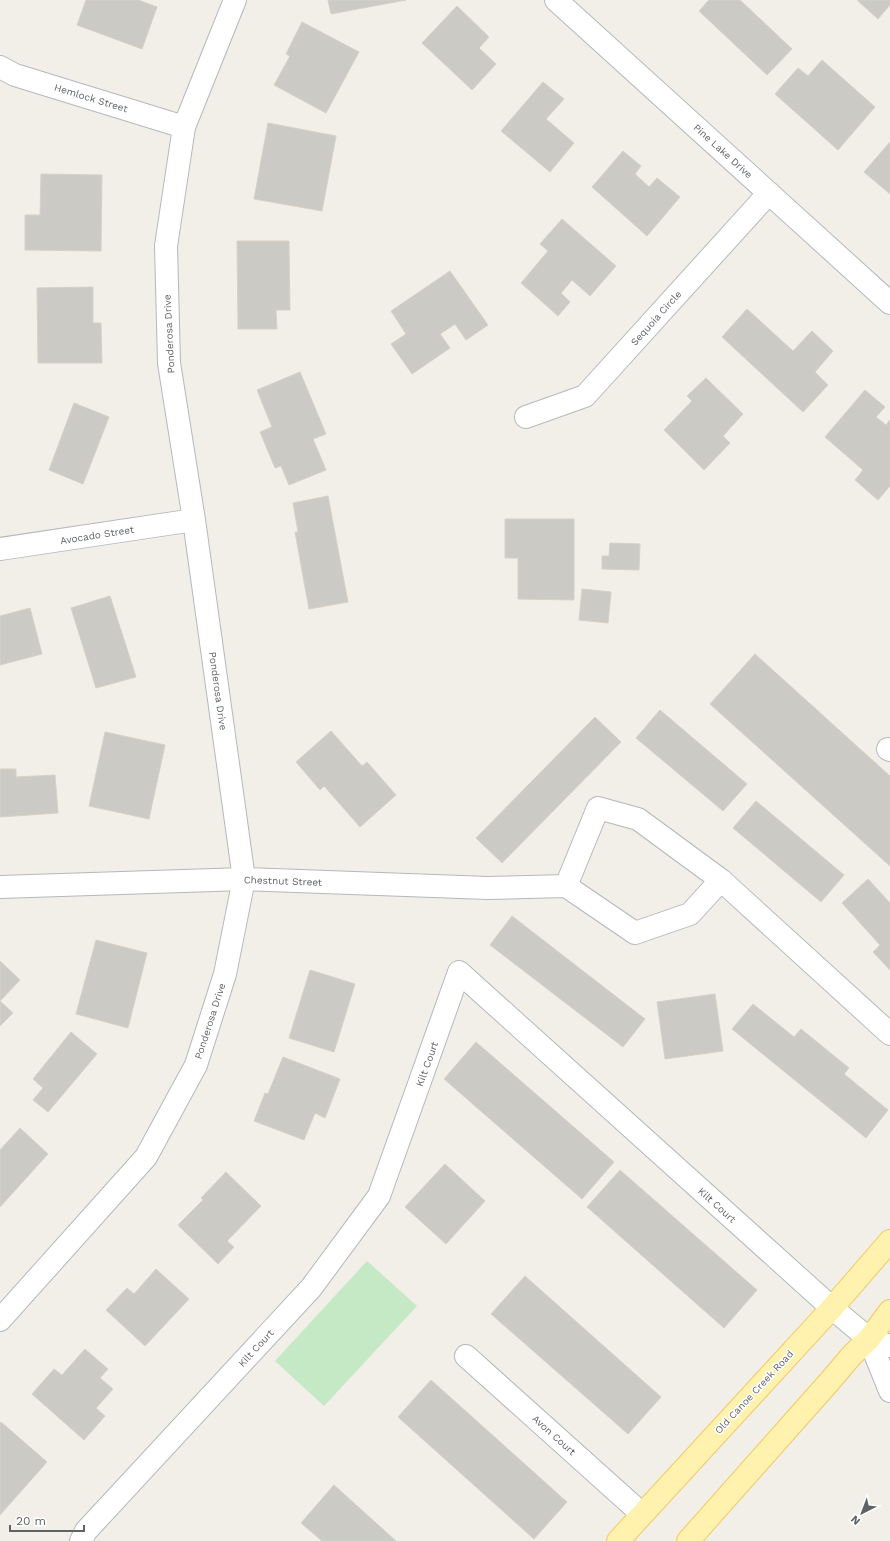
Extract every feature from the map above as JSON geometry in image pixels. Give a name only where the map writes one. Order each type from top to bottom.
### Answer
[{"type":"main road","name":"Old Canoe Creek Road","points":[[618,1541],[832,1308],[890,1241]]},
{"type":"main road","points":[[688,1541],[852,1355],[869,1339],[890,1311]]},
{"type":"street","name":"Ponderosa Drive","points":[[0,1320],[146,1157],[196,1065],[225,974],[244,879],[194,520],[169,363],[166,254],[184,127],[235,0]]},
{"type":"street","name":"Pine Lake Drive","points":[[556,0],[890,303]]},
{"type":"street","name":"Hemlock Street","points":[[0,67],[15,75],[184,127]]},
{"type":"street","name":"Sequoia Circle","points":[[526,418],[585,396],[769,193]]},
{"type":"street","name":"Avocado Street","points":[[0,549],[194,520]]},
{"type":"street","points":[[720,880],[690,914],[635,933],[566,886],[598,808],[638,820],[720,880],[890,1034]]},
{"type":"street","name":"Chestnut Street","points":[[0,887],[244,879],[488,888],[566,886]]},
{"type":"street","name":"Kilt Court","points":[[80,1541],[86,1531],[311,1288],[379,1196],[459,972],[832,1308]]},
{"type":"street","points":[[832,1308],[869,1339],[890,1346]]},
{"type":"street","points":[[869,1339],[890,1391]]},
{"type":"street","name":"Avon Court","points":[[466,1356],[642,1514]]},
{"type":"green space","points":[[367,1261],[417,1306],[324,1406],[275,1361]]},
{"type":"building","points":[[86,0],[138,0],[157,7],[142,49],[77,25]]},
{"type":"building","points":[[328,0],[406,0],[331,14]]},
{"type":"building","points":[[709,0],[740,0],[792,49],[767,75],[699,11]]},
{"type":"building","points":[[857,0],[890,0],[890,5],[878,19]]},
{"type":"building","points":[[457,6],[489,37],[479,48],[496,64],[472,90],[422,43]]},
{"type":"building","points":[[302,22],[359,52],[326,113],[274,85],[290,56],[286,54]]},
{"type":"building","points":[[822,60],[875,107],[838,150],[775,94],[798,68],[808,76]]},
{"type":"building","points":[[543,82],[564,99],[546,119],[574,143],[550,172],[501,131]]},
{"type":"building","points":[[268,123],[336,136],[322,211],[254,199]]},
{"type":"building","points":[[890,142],[890,194],[864,172]]},
{"type":"building","points":[[623,151],[641,166],[635,174],[649,187],[657,178],[680,197],[647,236],[592,187]]},
{"type":"building","points":[[41,174],[102,175],[101,251],[25,250],[25,215],[40,215]]},
{"type":"building","points":[[562,219],[616,266],[590,296],[572,280],[561,293],[570,302],[558,316],[521,283],[548,251],[540,244]]},
{"type":"building","points":[[237,241],[289,241],[290,310],[276,310],[277,329],[238,329]]},
{"type":"building","points":[[450,271],[488,325],[466,340],[455,324],[440,334],[450,348],[412,374],[391,344],[406,334],[391,311]]},
{"type":"building","points":[[93,287],[93,323],[101,323],[102,363],[38,363],[37,288]]},
{"type":"building","points":[[747,309],[793,351],[812,331],[833,351],[815,372],[828,385],[803,412],[722,337]]},
{"type":"building","points":[[300,372],[326,434],[313,439],[326,470],[289,485],[281,466],[275,468],[260,432],[272,427],[257,390]]},
{"type":"building","points":[[706,378],[743,414],[723,436],[730,443],[704,470],[664,430],[692,401],[687,396]]},
{"type":"building","points":[[865,390],[885,407],[876,417],[886,425],[890,420],[890,486],[878,500],[855,480],[863,470],[825,437]]},
{"type":"building","points":[[74,403],[109,417],[83,484],[49,470]]},
{"type":"building","points":[[328,496],[348,602],[309,609],[295,532],[298,532],[293,503]]},
{"type":"building","points":[[505,519],[574,519],[574,600],[518,599],[518,558],[505,558]]},
{"type":"building","points":[[610,543],[640,544],[639,570],[602,569],[602,556],[609,556]]},
{"type":"building","points":[[582,589],[611,592],[608,623],[579,620]]},
{"type":"building","points":[[110,596],[136,677],[96,688],[71,608]]},
{"type":"building","points":[[30,608],[42,654],[0,665],[0,616]]},
{"type":"building","points":[[755,654],[890,776],[890,866],[710,704]]},
{"type":"building","points":[[660,710],[747,784],[723,811],[636,738]]},
{"type":"building","points":[[595,717],[621,742],[502,863],[476,838]]},
{"type":"building","points":[[331,731],[362,766],[367,762],[396,795],[360,827],[324,786],[320,790],[296,762]]},
{"type":"building","points":[[105,732],[165,745],[149,819],[89,806]]},
{"type":"building","points":[[0,769],[16,769],[16,777],[55,775],[58,813],[0,817]]},
{"type":"building","points":[[756,801],[844,875],[821,902],[733,828]]},
{"type":"building","points":[[868,879],[890,903],[890,970],[873,952],[880,945],[842,903]]},
{"type":"building","points":[[512,916],[645,1019],[623,1047],[490,945]]},
{"type":"building","points":[[96,940],[147,953],[128,1028],[76,1014]]},
{"type":"building","points":[[0,961],[20,980],[0,1001]]},
{"type":"building","points":[[310,970],[355,984],[334,1052],[289,1038]]},
{"type":"building","points":[[715,994],[723,1051],[665,1059],[657,1002]]},
{"type":"building","points":[[0,1001],[13,1013],[0,1026]]},
{"type":"building","points":[[753,1004],[794,1037],[801,1029],[849,1068],[844,1074],[888,1110],[866,1138],[732,1029]]},
{"type":"building","points":[[71,1032],[97,1054],[48,1112],[33,1100],[43,1088],[33,1079]]},
{"type":"building","points":[[476,1042],[614,1162],[582,1199],[444,1079]]},
{"type":"building","points":[[283,1057],[340,1079],[325,1118],[315,1113],[304,1140],[254,1121],[265,1093],[268,1094]]},
{"type":"building","points":[[20,1128],[48,1154],[0,1207],[0,1150]]},
{"type":"building","points":[[445,1164],[485,1201],[446,1244],[405,1207]]},
{"type":"building","points":[[620,1170],[757,1290],[724,1328],[587,1207]]},
{"type":"building","points":[[226,1172],[261,1206],[227,1241],[234,1247],[218,1264],[178,1225],[203,1200],[201,1198]]},
{"type":"building","points":[[156,1269],[189,1299],[145,1346],[106,1310],[127,1288],[134,1294]]},
{"type":"building","points":[[525,1276],[661,1397],[628,1434],[491,1314]]},
{"type":"building","points":[[85,1349],[108,1369],[100,1378],[113,1389],[96,1408],[105,1416],[84,1440],[32,1394],[54,1369],[62,1375]]},
{"type":"building","points":[[431,1380],[567,1502],[534,1539],[398,1417]]},
{"type":"building","points":[[1,1422],[47,1462],[0,1515],[0,1423]]},
{"type":"building","points":[[334,1485],[396,1541],[322,1541],[301,1523]]}]
